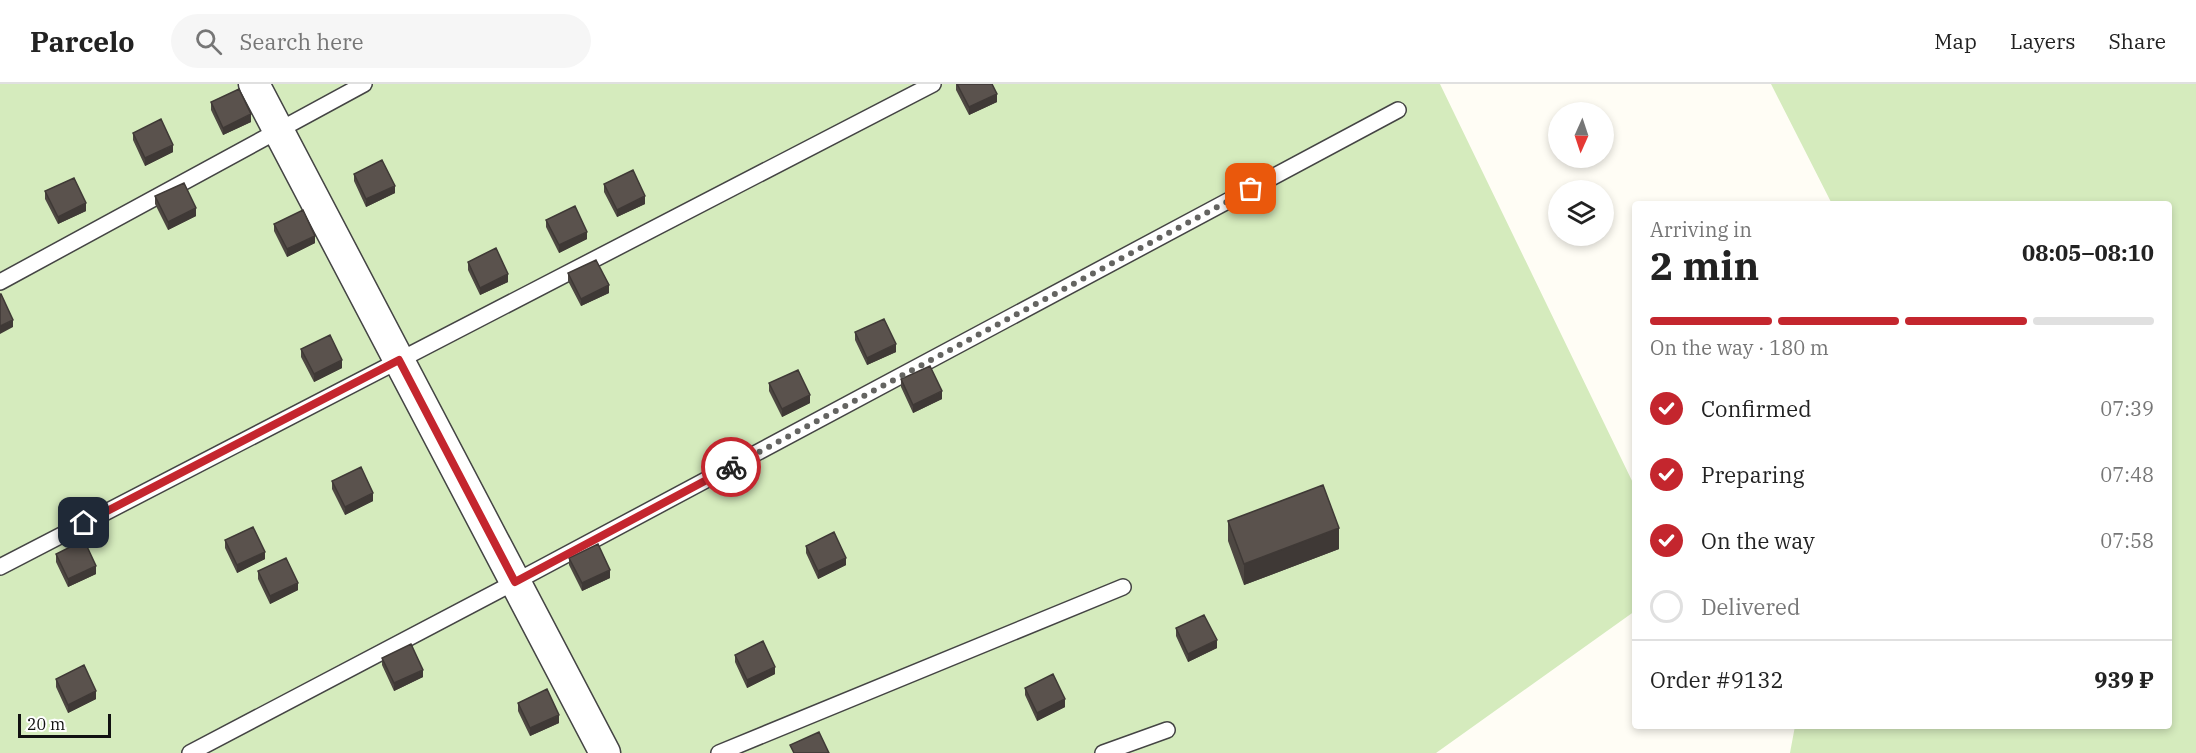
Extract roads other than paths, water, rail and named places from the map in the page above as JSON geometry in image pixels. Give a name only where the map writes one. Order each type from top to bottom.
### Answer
[{"type":"street","points":[[254,84],[604,753]]},
{"type":"lane","points":[[0,282],[364,84]]},
{"type":"lane","points":[[0,567],[933,84]]},
{"type":"lane","points":[[190,753],[1398,110]]},
{"type":"lane","points":[[719,753],[1123,587]]},
{"type":"lane","points":[[1103,753],[1167,730]]}]
